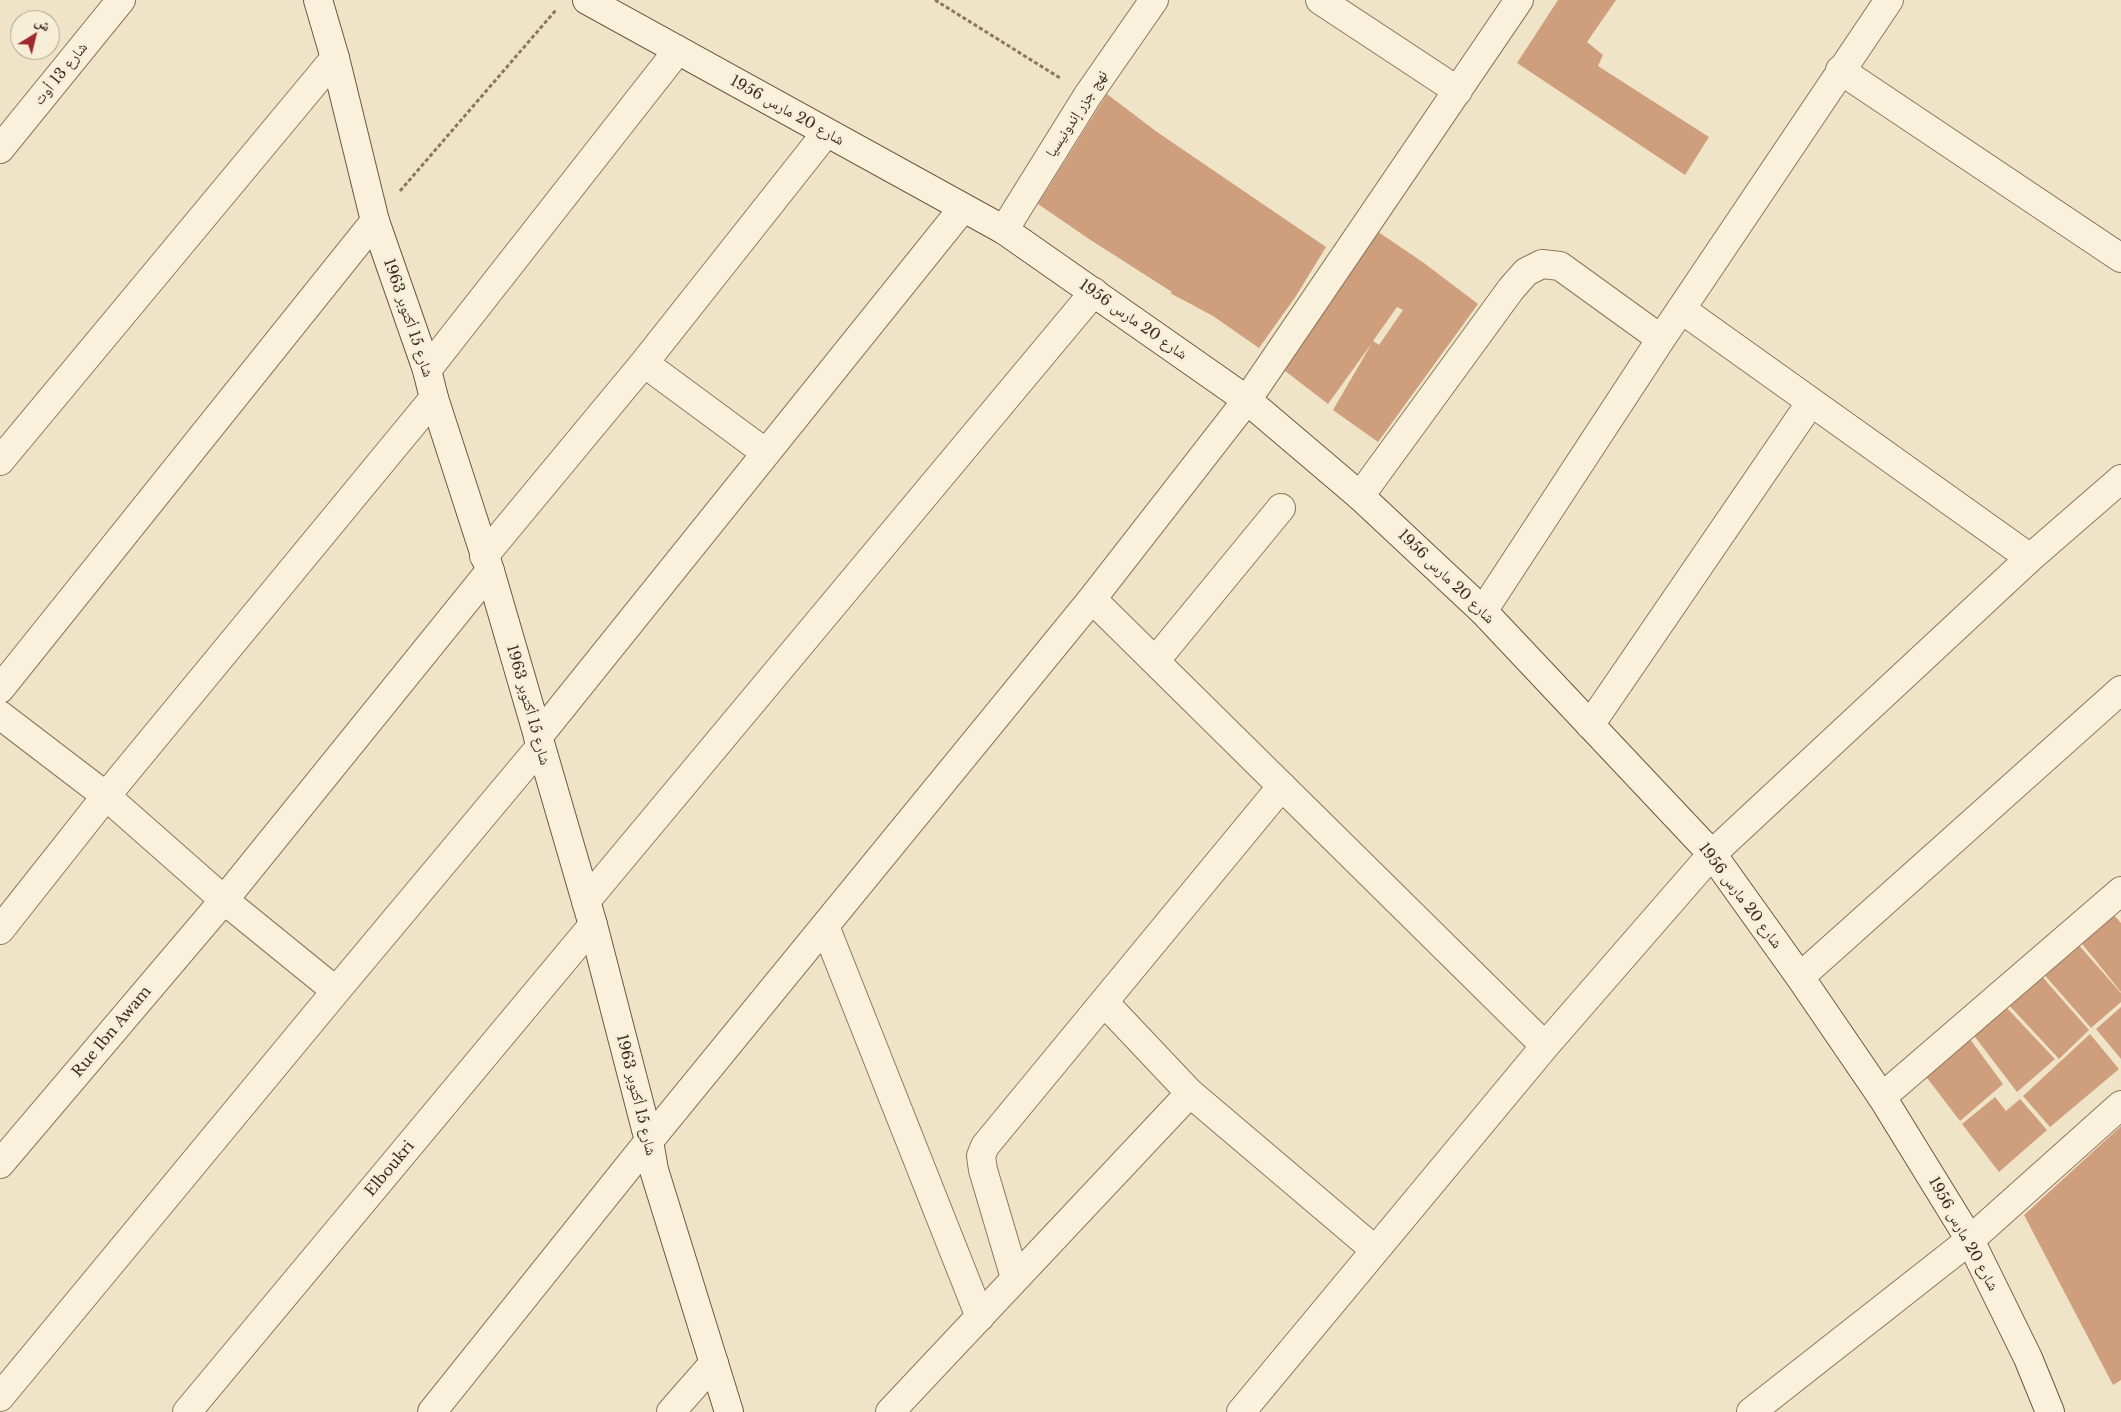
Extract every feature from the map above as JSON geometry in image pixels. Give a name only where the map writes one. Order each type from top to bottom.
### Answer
[{"type":"street","name":"شارع 13 أوت","points":[[0,149],[121,0]]},
{"type":"street","name":"شارع 15 أكتوبر 1963","points":[[318,0],[335,58],[375,221],[427,370],[434,398],[487,564],[590,913],[649,1141],[654,1170],[729,1412]]},
{"type":"street","name":"شارع 20 مارس 1956","points":[[587,0],[1004,230],[1247,400],[1360,496],[1484,611],[1712,854],[1800,977],[1882,1096],[1970,1240],[2028,1358],[2050,1412]]},
{"type":"street","name":"نهج جزر إندونيسيا","points":[[1004,230],[1088,95],[1154,0]]},
{"type":"street","points":[[432,1412],[649,1141],[1092,598],[1247,400],[1518,0]]},
{"type":"street","points":[[1484,611],[1661,339],[1840,70],[1889,0]]},
{"type":"street","points":[[1332,3],[1458,91]]},
{"type":"street","points":[[427,370],[678,50]]},
{"type":"street","points":[[0,460],[335,58]]},
{"type":"street","points":[[1840,70],[2121,258]]},
{"type":"street","name":"Rue Ibn Awam","points":[[1,1161],[224,900],[826,133]]},
{"type":"street","points":[[0,1397],[539,742],[766,453],[963,208]]},
{"type":"street","points":[[0,689],[375,221]]},
{"type":"street","points":[[1360,496],[1511,289],[1526,272],[1542,264],[1560,266],[1661,339]]},
{"type":"street","name":"Elboukri","points":[[187,1412],[1094,292]]},
{"type":"street","points":[[1681,309],[2030,558]]},
{"type":"street","points":[[644,363],[766,453]]},
{"type":"street","points":[[0,930],[106,796],[434,398]]},
{"type":"street","points":[[1590,725],[1811,402]]},
{"type":"street","points":[[1241,1412],[1545,1046],[1712,854],[2030,558],[2121,479]]},
{"type":"street","points":[[1156,660],[1280,508]]},
{"type":"street","points":[[1092,598],[1545,1046]]},
{"type":"street","points":[[1800,977],[2121,690]]},
{"type":"street","points":[[0,715],[106,796],[224,900],[336,991]]},
{"type":"street","points":[[1015,1278],[983,1170],[981,1156],[985,1146],[1282,786]]},
{"type":"street","points":[[1882,1096],[2121,891]]},
{"type":"street","points":[[825,926],[980,1317]]},
{"type":"street","points":[[1104,1002],[1190,1093],[1376,1250]]},
{"type":"street","points":[[890,1412],[1190,1093]]},
{"type":"street","points":[[1751,1412],[1970,1240],[2121,1105]]},
{"type":"street","points":[[671,1412],[714,1363]]},
{"type":"path","points":[[935,0],[1088,95]]},
{"type":"path","points":[[375,221],[558,7]]},
{"type":"building","points":[[1558,0],[1616,0],[1587,42],[1603,55],[1598,66],[1709,137],[1685,175],[1517,63]]},
{"type":"building","points":[[1107,94],[1157,132],[1326,247],[1296,296],[1259,348],[1213,316],[1170,293],[1172,292],[1038,204]]},
{"type":"building","points":[[1371,227],[1424,263],[1478,304],[1378,442],[1333,410],[1372,343],[1328,404],[1280,367]],"holes":[[[1397,307],[1403,310],[1379,345],[1373,341]]]},
{"type":"building","points":[[2110,911],[2121,923],[2121,992],[2079,940]]},
{"type":"building","points":[[2076,942],[2121,993],[2121,1002],[2091,1028],[2041,971]]},
{"type":"building","points":[[2039,973],[2089,1030],[2059,1059],[2007,1003]]},
{"type":"building","points":[[2004,1005],[2055,1059],[2017,1092],[1972,1033]]},
{"type":"building","points":[[2121,1007],[2121,1059],[2096,1029]]},
{"type":"building","points":[[2090,1034],[2119,1069],[2050,1127],[2023,1096]]},
{"type":"building","points":[[1967,1035],[2003,1084],[1960,1121],[1924,1074]]},
{"type":"building","points":[[1995,1097],[2006,1111],[2020,1099],[2047,1130],[1999,1172],[1962,1124]]},
{"type":"building","points":[[2121,1126],[2121,1380],[2113,1385],[2024,1215]]}]
